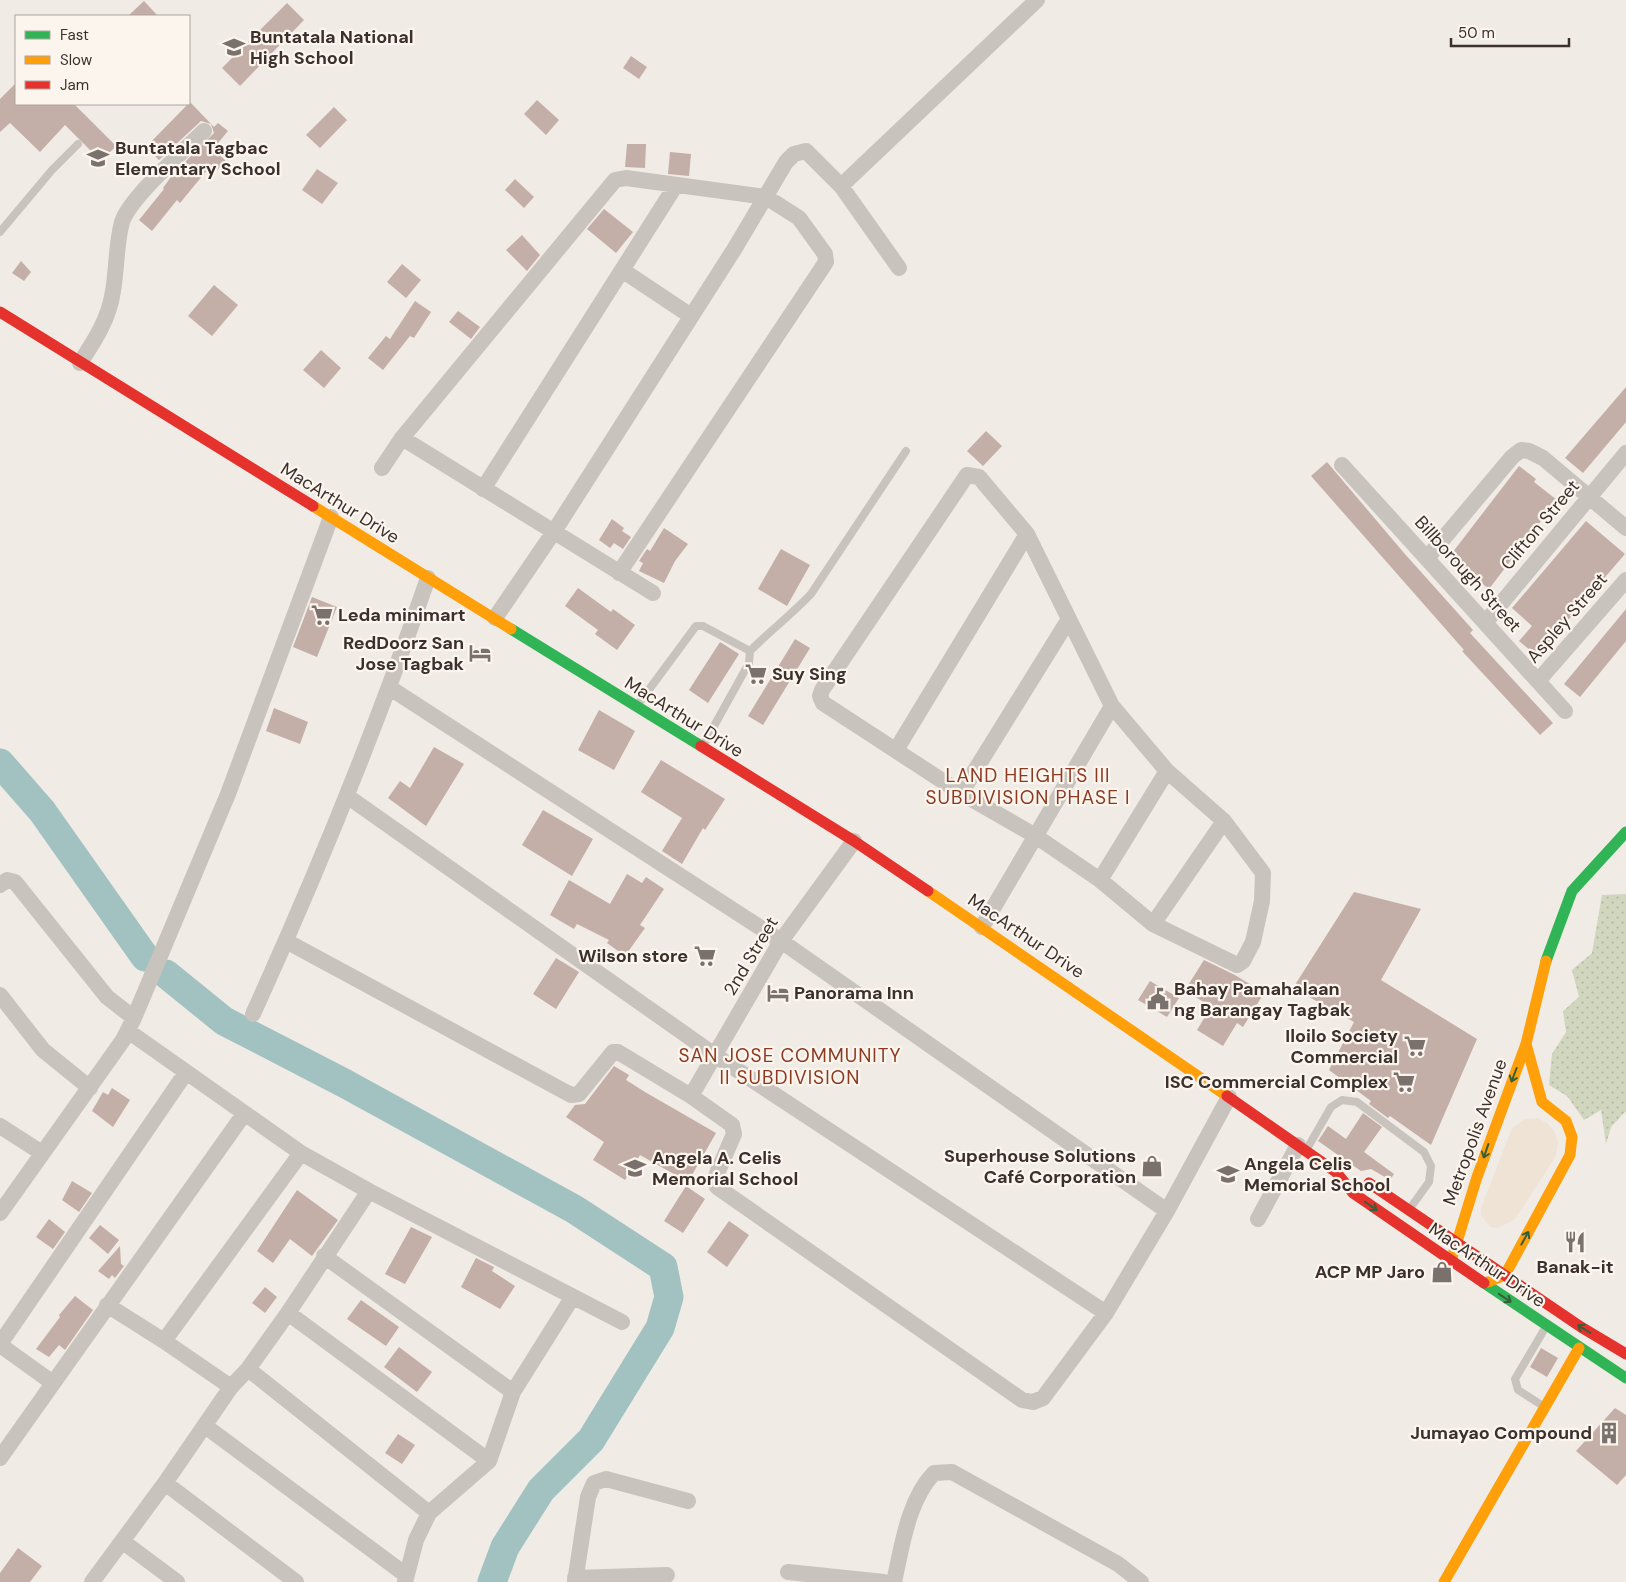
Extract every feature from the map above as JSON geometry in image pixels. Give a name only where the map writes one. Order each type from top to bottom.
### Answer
[{"type":"main road","name":"MacArthur Drive","points":[[0,312],[854,841],[1302,1148],[1336,1172],[1353,1193],[1546,1326],[1626,1378]]},
{"type":"main road","name":"Metropolis Avenue","points":[[1451,1261],[1455,1242],[1502,1105],[1526,1044],[1557,927],[1572,891],[1626,832]]},
{"type":"main road","name":"Metropolis Avenue","points":[[1505,1275],[1570,1155],[1572,1137],[1566,1120],[1537,1101],[1526,1044]]},
{"type":"main road","points":[[1502,1105],[1517,1102]]},
{"type":"main road","name":"MacArthur Drive","points":[[1336,1172],[1357,1177],[1581,1327],[1626,1354]]},
{"type":"main road","points":[[1483,1283],[1505,1275]]},
{"type":"main road","points":[[1444,1582],[1579,1348]]},
{"type":"street","points":[[841,186],[1036,0]]},
{"type":"street","points":[[80,363],[103,327],[109,312],[119,241],[127,213],[150,185],[204,131]]},
{"type":"street","points":[[495,618],[553,533],[766,197],[786,162],[799,151],[806,151],[841,186],[899,268]]},
{"type":"street","points":[[382,468],[402,438],[615,180],[626,178],[766,197],[799,218],[825,254],[826,262],[619,573]]},
{"type":"street","points":[[483,489],[676,185]]},
{"type":"street","points":[[622,270],[691,316]]},
{"type":"street","points":[[402,438],[653,593]]},
{"type":"street","points":[[1427,558],[1512,457],[1521,450],[1529,451],[1543,458],[1626,528]]},
{"type":"street","name":"Clifton Street","points":[[1485,622],[1626,453]]},
{"type":"street","name":"Billborough Street","points":[[1342,465],[1565,711]]},
{"type":"street","points":[[967,475],[979,477],[1026,534],[1069,619],[1112,706],[1167,770],[1224,821],[1262,873],[1262,901],[1253,942],[1242,961],[1237,965],[1153,924],[1100,880],[1034,835],[961,793],[823,702],[820,696],[822,690],[967,475]]},
{"type":"street","points":[[0,1213],[90,1088],[131,1024],[228,794],[331,517]]},
{"type":"street","points":[[896,750],[1026,534]]},
{"type":"street","points":[[253,1014],[347,796],[390,688],[428,578]]},
{"type":"street","name":"Aspley Street","points":[[1538,681],[1626,580]]},
{"type":"street","points":[[961,793],[1069,619]]},
{"type":"street","points":[[390,688],[781,941],[1167,1211]]},
{"type":"street","points":[[982,927],[1034,835],[1112,706]]},
{"type":"street","points":[[1100,880],[1167,770]]},
{"type":"street","points":[[347,796],[716,1056],[1106,1313]]},
{"type":"street","points":[[1153,924],[1224,821]]},
{"type":"street","name":"2nd Street","points":[[691,1096],[716,1056],[781,941],[854,841]]},
{"type":"street","points":[[0,885],[7,880],[15,882],[107,997],[131,1024],[185,1074],[300,1154],[572,1298],[622,1322]]},
{"type":"street","points":[[286,941],[571,1095],[578,1094],[611,1052],[615,1052],[691,1096],[732,1125],[734,1129],[715,1178],[717,1187],[1022,1400],[1033,1402],[1043,1398],[1106,1313],[1167,1211],[1229,1097]]},
{"type":"street","points":[[0,995],[43,1050],[90,1088]]},
{"type":"street","points":[[53,1383],[0,1345],[185,1074]]},
{"type":"street","points":[[0,1458],[244,1114]]},
{"type":"street","points":[[0,1126],[42,1153]]},
{"type":"street","points":[[1258,1219],[1302,1148]]},
{"type":"street","points":[[164,1341],[300,1154]]},
{"type":"street","points":[[92,1582],[165,1483],[231,1387],[248,1369],[288,1313],[324,1256],[369,1191]]},
{"type":"street","points":[[324,1256],[513,1392]]},
{"type":"street","points":[[205,1426],[405,1579],[416,1540],[429,1513],[489,1461],[513,1392],[572,1298]]},
{"type":"street","points":[[107,1305],[231,1387]]},
{"type":"street","points":[[288,1313],[489,1461]]},
{"type":"street","points":[[248,1369],[429,1513]]},
{"type":"street","points":[[894,1582],[905,1534],[923,1485],[934,1473],[952,1472],[1118,1564],[1141,1582]]},
{"type":"street","points":[[667,1575],[574,1580],[588,1497],[594,1483],[606,1479],[688,1502]]},
{"type":"street","points":[[165,1483],[296,1582]]},
{"type":"street","points":[[122,1541],[177,1582]]},
{"type":"street","points":[[788,1572],[884,1582]]},
{"type":"lane","points":[[0,232],[52,170],[78,144]]},
{"type":"lane","points":[[702,748],[749,663],[750,651],[812,594],[906,451]]},
{"type":"lane","points":[[636,707],[696,626],[704,626],[750,651]]},
{"type":"lane","points":[[1302,1148],[1331,1107],[1342,1100],[1356,1102],[1424,1152],[1431,1166],[1429,1182],[1408,1210]]},
{"type":"lane","points":[[1545,1408],[1518,1390],[1514,1379],[1546,1326]]},
{"type":"green space","points":[[1626,894],[1626,1111],[1611,1127],[1606,1144],[1601,1110],[1584,1120],[1567,1096],[1549,1085],[1552,1054],[1566,1032],[1563,1011],[1579,997],[1572,970],[1592,953],[1602,895]]},
{"type":"shaded area","points":[[1537,1118],[1547,1123],[1554,1131],[1558,1143],[1556,1156],[1515,1219],[1498,1228],[1490,1227],[1481,1215],[1481,1208],[1512,1128],[1525,1119]]},
{"type":"building","points":[[144,1],[157,15],[129,15]]},
{"type":"building","points":[[287,3],[304,20],[240,86],[222,68]]},
{"type":"building","points":[[631,56],[647,67],[639,79],[623,68]]},
{"type":"building","points":[[15,84],[15,105],[75,105],[116,146],[101,161],[65,125],[40,152],[10,123],[0,132],[0,99]]},
{"type":"building","points":[[537,100],[559,120],[546,135],[524,114]]},
{"type":"building","points":[[190,102],[214,127],[218,123],[228,131],[213,149],[226,161],[213,174],[208,169],[180,203],[177,200],[152,231],[139,220],[164,189],[173,174],[214,133],[211,124],[201,121],[159,160],[146,147],[187,105],[190,105]]},
{"type":"building","points":[[334,107],[347,120],[320,148],[306,135]]},
{"type":"building","points":[[627,144],[646,144],[645,168],[625,167]]},
{"type":"building","points":[[670,152],[691,154],[689,176],[668,174]]},
{"type":"building","points":[[317,169],[338,183],[322,204],[302,190]]},
{"type":"building","points":[[515,179],[534,197],[524,208],[505,190]]},
{"type":"building","points":[[604,209],[633,232],[616,253],[587,229]]},
{"type":"building","points":[[522,235],[540,255],[527,271],[506,250]]},
{"type":"building","points":[[21,261],[31,272],[24,281],[12,273]]},
{"type":"building","points":[[402,264],[421,280],[406,298],[387,282]]},
{"type":"building","points":[[214,285],[238,305],[212,336],[188,316]]},
{"type":"building","points":[[415,301],[431,312],[414,338],[410,336],[383,370],[368,358],[386,336],[390,339]]},
{"type":"building","points":[[458,311],[480,327],[471,339],[449,322]]},
{"type":"building","points":[[321,350],[341,368],[324,388],[303,370]]},
{"type":"building","points":[[1626,387],[1626,422],[1583,473],[1565,458]]},
{"type":"building","points":[[986,431],[1002,446],[983,466],[967,451]]},
{"type":"building","points":[[1327,462],[1404,553],[1473,630],[1470,633],[1553,723],[1540,735],[1462,651],[1464,650],[1311,476]]},
{"type":"building","points":[[1519,466],[1536,479],[1534,482],[1557,500],[1489,589],[1449,557]]},
{"type":"building","points":[[612,519],[624,528],[622,531],[631,537],[623,549],[614,543],[610,548],[599,540]]},
{"type":"building","points":[[1586,521],[1625,554],[1537,656],[1519,641],[1532,626],[1512,608]]},
{"type":"building","points":[[664,528],[688,544],[675,561],[664,583],[639,571],[643,563],[639,561],[647,549],[650,551]]},
{"type":"building","points":[[781,549],[810,565],[787,606],[758,589]]},
{"type":"building","points":[[578,588],[611,612],[613,609],[635,625],[617,650],[595,634],[598,630],[565,606]]},
{"type":"building","points":[[312,597],[337,607],[317,657],[293,647]]},
{"type":"building","points":[[1626,609],[1626,641],[1580,697],[1564,684]]},
{"type":"building","points":[[795,639],[810,648],[763,725],[748,716]]},
{"type":"building","points":[[720,642],[739,654],[708,703],[689,690]]},
{"type":"building","points":[[274,708],[308,722],[300,744],[266,731]]},
{"type":"building","points":[[599,710],[635,731],[614,770],[578,750]]},
{"type":"building","points":[[434,747],[464,764],[426,826],[388,798],[400,781],[410,788]]},
{"type":"building","points":[[661,760],[725,799],[705,830],[703,828],[682,864],[662,851],[682,818],[641,792]]},
{"type":"building","points":[[543,810],[593,839],[572,876],[522,845]]},
{"type":"building","points":[[627,874],[642,883],[646,877],[664,889],[640,925],[645,928],[625,956],[607,943],[609,940],[577,924],[574,929],[550,915],[569,880],[610,904]]},
{"type":"building","points":[[1354,892],[1421,909],[1381,980],[1477,1039],[1431,1145],[1390,1116],[1388,1118],[1369,1104],[1371,1101],[1329,1070],[1354,1022],[1293,988]]},
{"type":"building","points":[[556,958],[579,972],[556,1009],[533,994]]},
{"type":"building","points":[[1204,960],[1235,975],[1264,993],[1243,1027],[1237,1023],[1223,1046],[1197,1030],[1211,1007],[1185,990]]},
{"type":"building","name":"Bahay Pamahalaan ng Barangay Tagbak","points":[[1150,981],[1179,998],[1167,1017],[1138,1000]]},
{"type":"building","points":[[614,1066],[629,1075],[626,1080],[716,1133],[688,1182],[640,1155],[625,1180],[593,1160],[604,1142],[566,1117],[575,1105],[585,1104]]},
{"type":"building","points":[[112,1088],[130,1100],[113,1127],[92,1111],[103,1092],[108,1095]]},
{"type":"building","points":[[1363,1113],[1382,1127],[1364,1152],[1394,1174],[1390,1180],[1371,1169],[1361,1171],[1318,1141],[1328,1126],[1346,1139]]},
{"type":"building","points":[[72,1181],[92,1193],[79,1212],[62,1200]]},
{"type":"building","points":[[686,1186],[705,1199],[683,1233],[664,1221]]},
{"type":"building","points":[[297,1190],[338,1220],[312,1256],[290,1239],[273,1263],[257,1251]]},
{"type":"building","points":[[49,1219],[65,1232],[53,1249],[36,1237]]},
{"type":"building","points":[[729,1221],[749,1235],[727,1267],[707,1252]]},
{"type":"building","points":[[100,1225],[119,1240],[108,1254],[89,1238]]},
{"type":"building","points":[[411,1227],[432,1237],[405,1284],[385,1274]]},
{"type":"building","points":[[120,1246],[121,1264],[124,1266],[115,1278],[112,1275],[109,1279],[98,1271]]},
{"type":"building","points":[[476,1258],[494,1267],[492,1271],[515,1286],[500,1309],[461,1287]]},
{"type":"building","points":[[265,1287],[277,1297],[265,1313],[252,1303]]},
{"type":"building","points":[[75,1296],[93,1310],[65,1350],[59,1345],[49,1357],[36,1349],[60,1317],[59,1315]]},
{"type":"building","points":[[361,1300],[399,1327],[386,1346],[347,1319]]},
{"type":"building","points":[[399,1347],[432,1372],[417,1392],[384,1367]]},
{"type":"building","points":[[1541,1348],[1558,1358],[1547,1377],[1530,1367]]},
{"type":"building","name":"Jumayao Compound","points":[[1615,1408],[1626,1415],[1626,1475],[1617,1485],[1576,1451]]},
{"type":"building","points":[[398,1434],[415,1445],[402,1464],[385,1453]]},
{"type":"building","points":[[18,1548],[42,1566],[30,1582],[0,1582],[0,1573]]},
{"type":"waterway","points":[[0,763],[42,811],[145,957]]},
{"type":"waterway","points":[[166,974],[224,1021],[344,1083],[574,1209],[663,1267],[669,1297],[660,1328],[591,1440],[541,1490],[505,1547],[492,1582]]},
{"type":"traffic: fast","points":[[511,629],[701,746]]},
{"type":"traffic: fast","points":[[1546,961],[1572,891],[1626,832]]},
{"type":"traffic: fast","points":[[1484,1283],[1626,1378]]},
{"type":"traffic: slow","points":[[313,506],[511,629]]},
{"type":"traffic: slow","points":[[928,891],[1227,1096]]},
{"type":"traffic: slow","points":[[1452,1258],[1477,1177],[1526,1044],[1546,961]]},
{"type":"traffic: slow","points":[[1488,1282],[1505,1275],[1570,1155],[1572,1137],[1566,1121],[1542,1102],[1526,1044]]},
{"type":"traffic: slow","points":[[1444,1582],[1579,1348]]},
{"type":"traffic: jam","points":[[0,312],[313,506]]},
{"type":"traffic: jam","points":[[701,746],[854,841],[928,891]]},
{"type":"traffic: jam","points":[[1227,1096],[1336,1172],[1353,1193],[1484,1283]]},
{"type":"traffic: jam","points":[[1369,1183],[1581,1327],[1626,1354]]},
{"type":"place","name":"Buntatala National High School","points":[[234,47]]},
{"type":"place","name":"Buntatala Tagbac Elementary School","points":[[98,158]]},
{"type":"place","name":"Leda minimart","points":[[322,615]]},
{"type":"place","name":"RedDoorz San Jose Tagbak","points":[[480,653]]},
{"type":"place","name":"Suy Sing","points":[[756,674]]},
{"type":"place","name":"Wilson store","points":[[705,956]]},
{"type":"place","name":"Panorama Inn","points":[[778,993]]},
{"type":"place","name":"Bahay Pamahalaan ng Barangay Tagbak","points":[[1158,999]]},
{"type":"place","name":"Iloilo Society Commercial","points":[[1415,1046]]},
{"type":"place","name":"ISC Commercial Complex","points":[[1404,1082]]},
{"type":"place","name":"Superhouse Solutions Café Corporation","points":[[1152,1166]]},
{"type":"place","name":"Angela A. Celis Memorial School","points":[[635,1168]]},
{"type":"place","name":"Angela Celis Memorial School","points":[[1228,1174]]},
{"type":"place","name":"Banak-it","points":[[1575,1242]]},
{"type":"place","name":"ACP MP Jaro","points":[[1442,1272]]},
{"type":"place","name":"Jumayao Compound","points":[[1609,1433]]},
{"type":"district","name":"LAND HEIGHTS III SUBDIVISION PHASE I","points":[[1028,786]]},
{"type":"district","name":"SAN JOSE COMMUNITY II SUBDIVISION","points":[[790,1066]]}]
